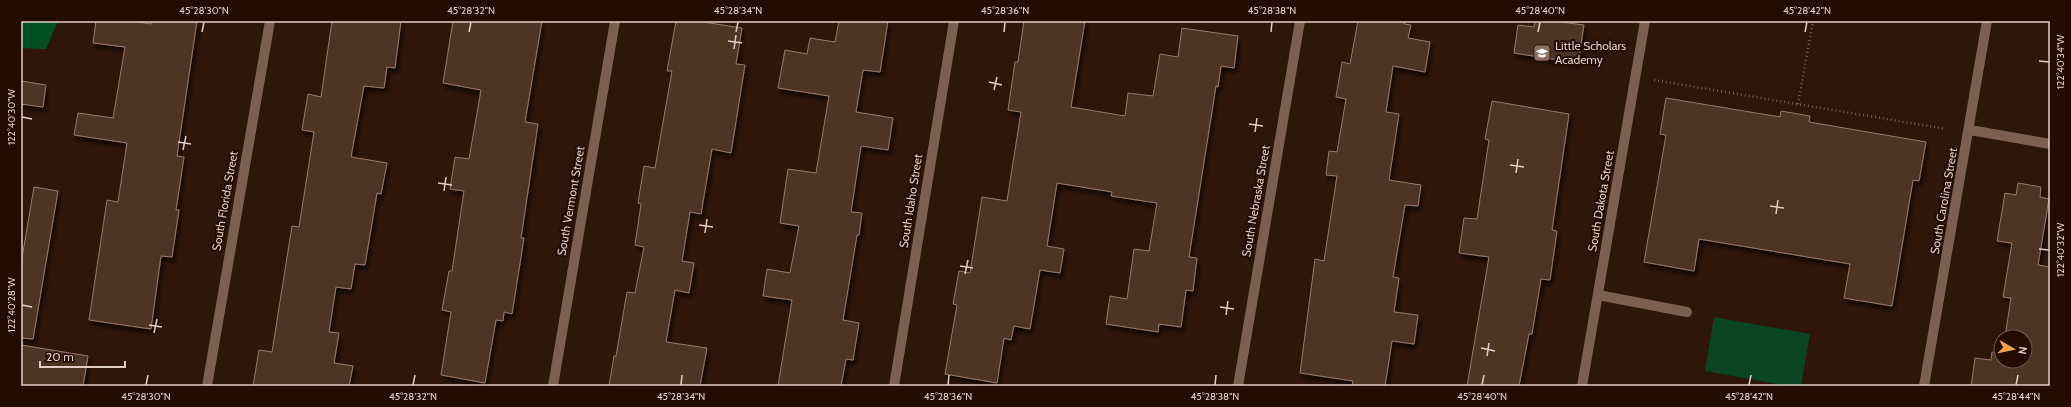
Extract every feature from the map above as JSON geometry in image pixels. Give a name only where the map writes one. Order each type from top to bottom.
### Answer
[{"type":"street","name":"South Florida Street","points":[[207,386],[270,21]]},
{"type":"street","name":"South Vermont Street","points":[[553,386],[615,21]]},
{"type":"street","name":"South Idaho Street","points":[[894,386],[954,21]]},
{"type":"street","name":"South Nebraska Street","points":[[1238,386],[1300,21]]},
{"type":"street","name":"South Dakota Street","points":[[1582,386],[1645,21]]},
{"type":"street","name":"South Carolina Street","points":[[1924,386],[1970,130],[1987,21]]},
{"type":"street","points":[[1970,130],[2050,144]]},
{"type":"street","points":[[1598,296],[1688,312]]},
{"type":"path","points":[[1798,104],[1813,21]]},
{"type":"path","points":[[1636,77],[1946,129]]},
{"type":"green space","points":[[21,21],[58,21],[46,49],[21,48]]},
{"type":"green space","points":[[1714,317],[1810,334],[1801,386],[1788,386],[1705,371]]},
{"type":"building","points":[[96,21],[131,21],[151,24],[152,21],[197,21],[177,156],[184,157],[176,210],[179,210],[172,257],[161,256],[151,329],[89,320],[107,200],[118,202],[127,143],[74,135],[78,113],[113,118],[125,47],[93,43]]},
{"type":"building","points":[[332,21],[401,21],[395,68],[387,67],[384,88],[364,86],[351,157],[387,163],[381,194],[377,193],[365,265],[355,264],[351,289],[336,287],[329,332],[339,333],[334,363],[353,366],[349,386],[253,386],[259,350],[272,352],[292,226],[299,227],[314,132],[302,130],[308,94],[321,97]]},
{"type":"building","points":[[453,21],[542,21],[525,122],[538,124],[521,238],[524,238],[512,314],[504,312],[503,321],[496,320],[485,383],[441,375],[451,312],[442,310],[449,271],[452,271],[464,191],[450,189],[455,157],[469,159],[481,90],[443,83]]},
{"type":"building","points":[[676,21],[697,21],[742,28],[736,64],[745,65],[731,153],[712,149],[701,214],[690,212],[682,261],[694,263],[689,293],[675,290],[666,342],[707,348],[700,386],[609,386],[614,356],[616,356],[627,292],[635,293],[644,247],[635,245],[641,204],[638,203],[644,166],[655,168],[672,71],[667,71]]},
{"type":"building","points":[[839,21],[888,21],[880,72],[863,70],[856,112],[893,118],[888,150],[861,146],[851,212],[862,213],[843,320],[859,323],[853,360],[846,359],[841,386],[778,386],[792,300],[763,296],[767,269],[790,273],[799,226],[780,223],[788,169],[816,173],[829,96],[778,88],[785,50],[807,54],[810,38],[835,42]]},
{"type":"building","points":[[1024,21],[1085,21],[1071,107],[1125,116],[1128,93],[1153,96],[1160,54],[1178,57],[1182,28],[1238,36],[1234,68],[1221,66],[1218,87],[1216,86],[1189,257],[1197,258],[1193,291],[1186,290],[1181,327],[1159,324],[1158,332],[1106,324],[1110,296],[1127,299],[1134,249],[1149,251],[1157,203],[1111,196],[1112,192],[1057,183],[1047,246],[1064,249],[1060,273],[1040,270],[1030,329],[1014,326],[1011,340],[1004,338],[997,383],[945,374],[957,305],[953,304],[959,271],[970,273],[982,197],[1007,201],[1021,112],[1008,110],[1015,62],[1018,62]]},
{"type":"building","points":[[1358,21],[1405,21],[1404,24],[1411,25],[1408,38],[1430,42],[1425,72],[1393,66],[1386,112],[1399,114],[1389,180],[1421,185],[1418,206],[1405,205],[1393,277],[1399,278],[1394,312],[1418,315],[1414,344],[1392,341],[1385,386],[1352,386],[1353,381],[1300,373],[1315,259],[1324,261],[1337,176],[1326,175],[1329,151],[1337,152],[1346,99],[1336,97],[1342,62],[1350,64]]},
{"type":"building","points":[[1535,21],[1554,21],[1584,25],[1578,63],[1514,53],[1518,25],[1534,27]]},
{"type":"building","points":[[21,81],[46,85],[43,107],[21,104]]},
{"type":"building","points":[[1666,98],[1780,117],[1781,111],[1810,116],[1809,122],[1926,142],[1919,181],[1913,180],[1892,306],[1844,298],[1850,264],[1699,239],[1694,271],[1644,262],[1666,135],[1660,134]]},
{"type":"building","points":[[1492,101],[1569,114],[1552,230],[1557,231],[1550,280],[1541,279],[1532,334],[1529,334],[1519,386],[1467,386],[1489,257],[1459,253],[1464,218],[1477,219],[1489,140],[1485,139]]},
{"type":"building","points":[[2018,183],[2041,187],[2040,197],[2049,199],[2038,265],[2050,267],[2050,386],[1971,386],[1975,358],[1991,360],[1992,352],[1993,369],[2033,369],[2033,329],[2006,329],[2011,298],[2003,297],[2012,243],[1997,241],[2005,193],[2016,195]]},
{"type":"building","points":[[34,187],[58,191],[33,339],[21,338],[21,264]]},
{"type":"building","points":[[21,345],[88,356],[83,386],[21,386]]},
{"type":"place","name":"Little Scholars Academy","points":[[1542,53]]}]
